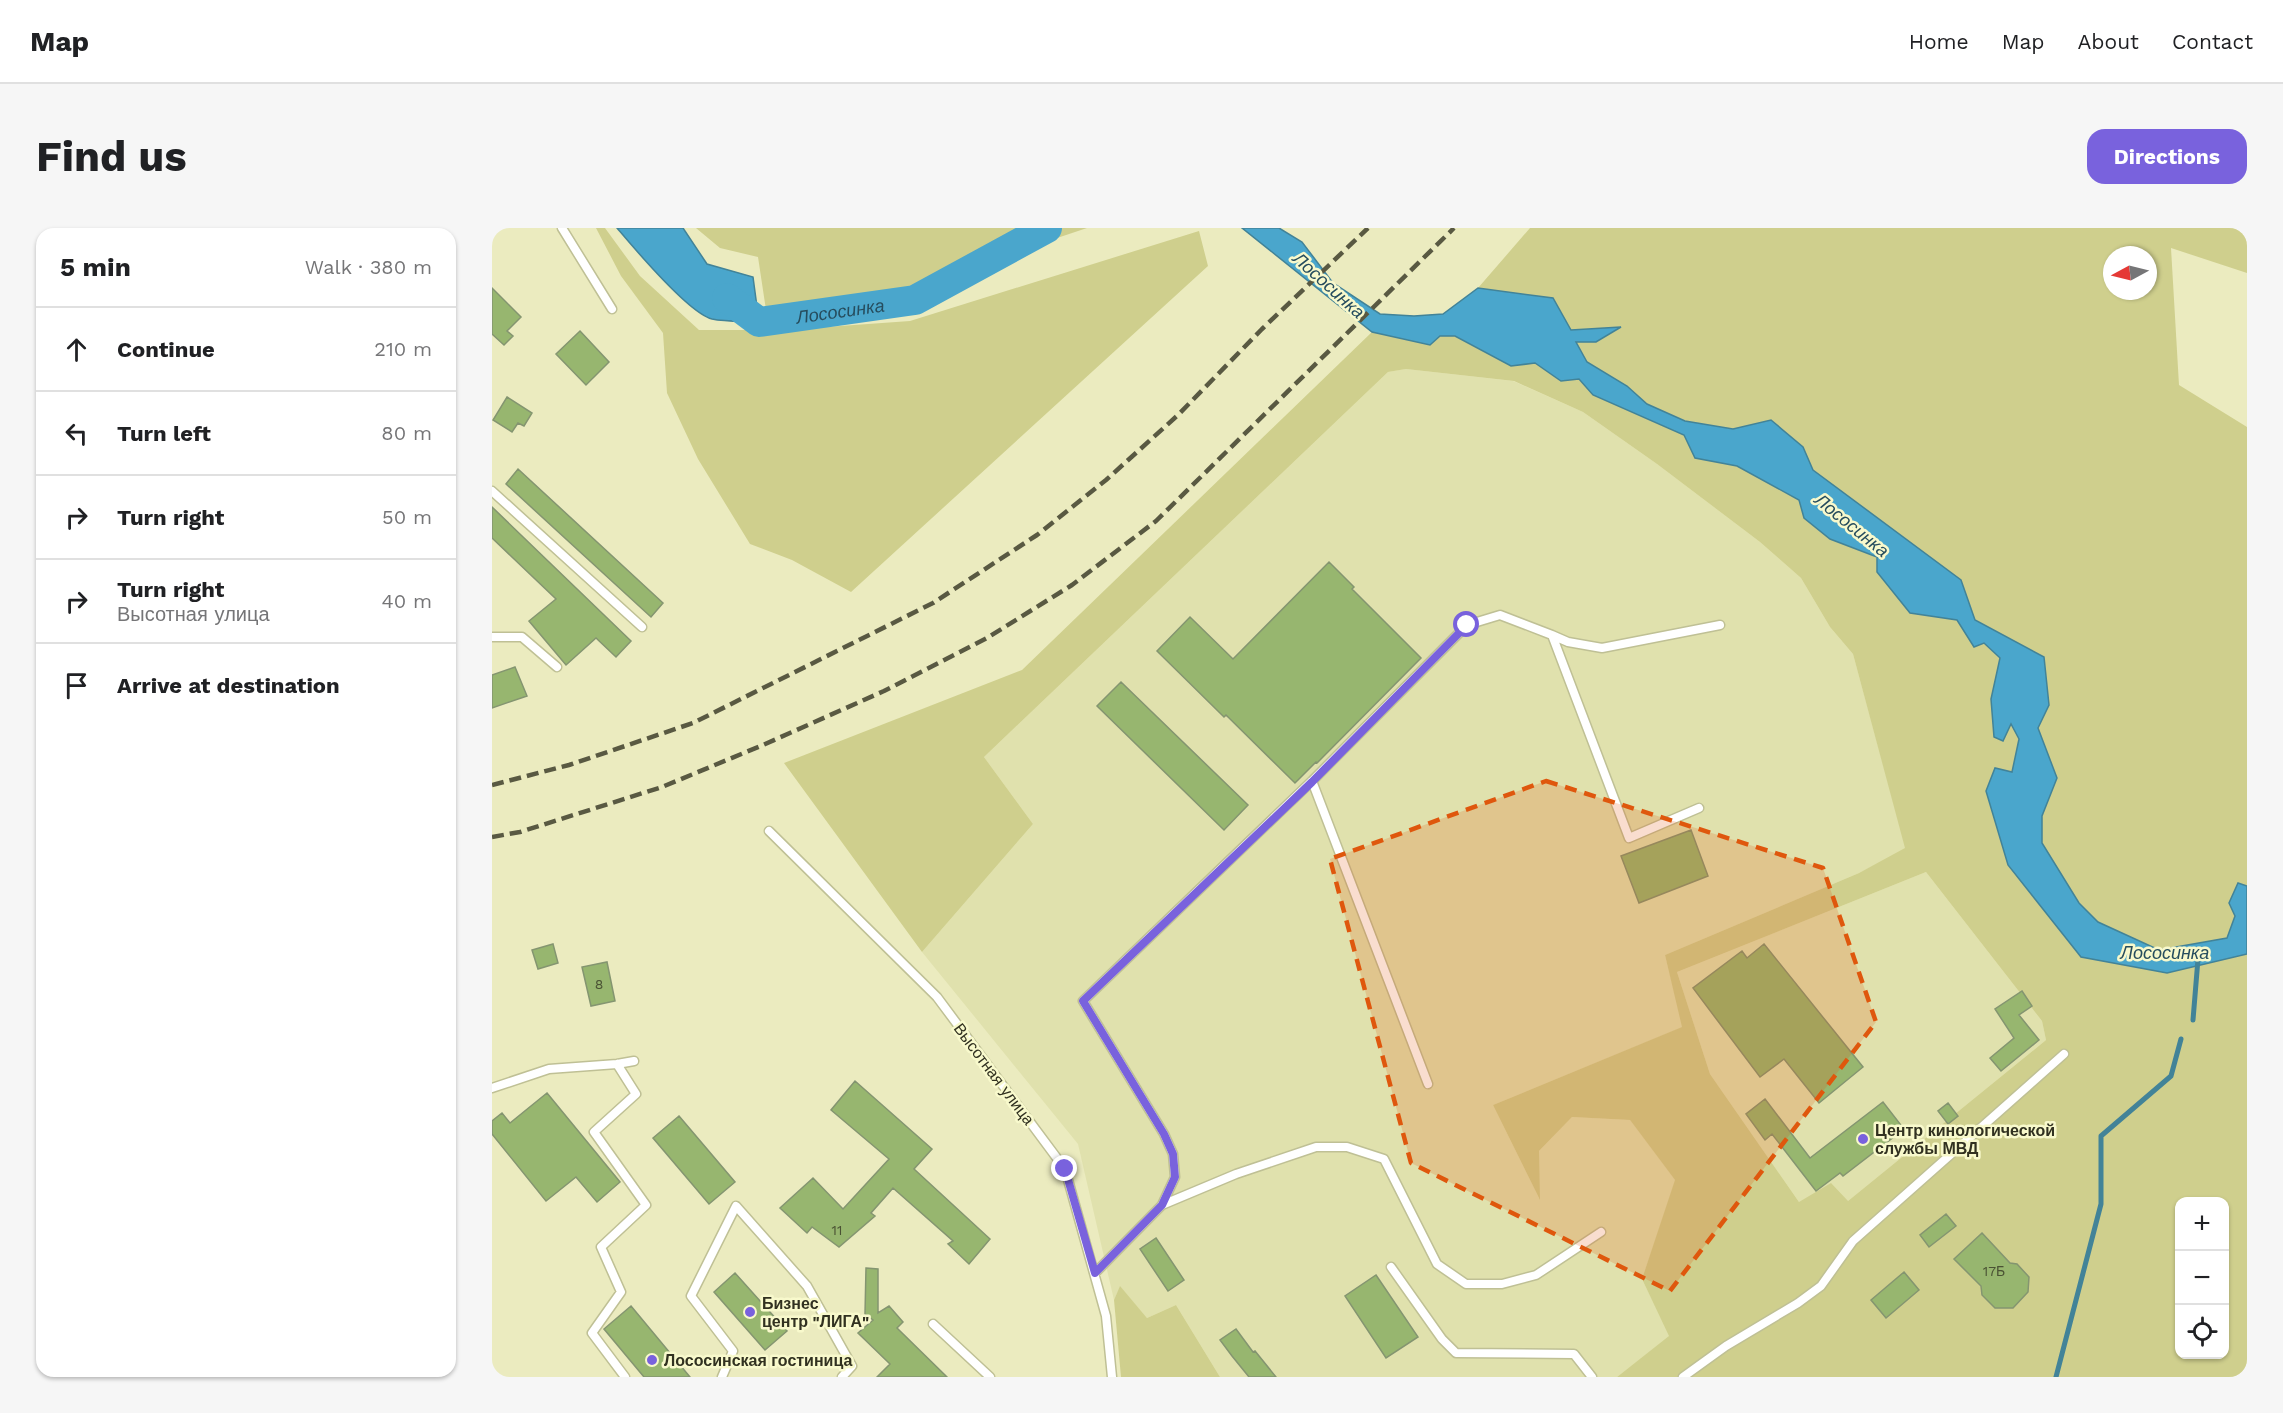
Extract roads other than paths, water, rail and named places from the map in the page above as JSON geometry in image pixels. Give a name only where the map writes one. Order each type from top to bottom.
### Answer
[{"type":"lane","points":[[562,228],[612,309]]},
{"type":"lane","points":[[492,491],[642,627]]},
{"type":"lane","points":[[1095,1273],[1162,1205],[1175,1177],[1173,1154],[1164,1134],[1083,1001],[1312,782],[1467,625],[1500,615],[1568,642],[1602,648],[1720,625]]},
{"type":"lane","points":[[1552,635],[1629,838],[1699,808]]},
{"type":"lane","points":[[492,637],[522,637],[557,667]]},
{"type":"lane","points":[[1312,782],[1428,1084]]},
{"type":"lane","name":"Высотная улица","points":[[769,831],[937,997],[1065,1169],[1106,1316],[1112,1377]]},
{"type":"lane","points":[[1683,1377],[1726,1346],[1798,1304],[1821,1286],[1852,1241],[2064,1054]]},
{"type":"lane","points":[[492,1088],[549,1070],[634,1061]]},
{"type":"lane","points":[[617,1064],[636,1094],[594,1132],[646,1205],[602,1247],[621,1292],[592,1333],[625,1377]]},
{"type":"lane","points":[[1162,1205],[1236,1174],[1316,1146],[1347,1147],[1384,1160],[1437,1264],[1466,1284],[1502,1284],[1536,1275],[1601,1232]]},
{"type":"lane","points":[[722,1377],[733,1351],[692,1296],[736,1206],[807,1286],[852,1366],[842,1377]]},
{"type":"lane","points":[[1391,1267],[1442,1339],[1456,1353],[1574,1354],[1592,1377]]},
{"type":"lane","points":[[933,1324],[990,1377]]},
{"type":"water","points":[[617,228],[683,228],[707,264],[753,277],[759,322],[717,320],[702,314],[662,279]]},
{"type":"water","points":[[1242,228],[1279,228],[1302,242],[1333,283],[1380,314],[1414,316],[1443,314],[1478,288],[1553,298],[1571,330],[1621,327],[1596,342],[1576,342],[1587,362],[1627,386],[1647,404],[1685,421],[1733,429],[1771,420],[1803,447],[1813,470],[1961,580],[1975,620],[2044,657],[2049,705],[2038,728],[2057,778],[2042,816],[2042,843],[2079,903],[2098,922],[2159,950],[2227,938],[2235,916],[2229,903],[2238,883],[2247,886],[2247,954],[2167,973],[2081,957],[2008,865],[1986,791],[1995,768],[2012,772],[2019,739],[2011,724],[2003,741],[1994,737],[1991,699],[2000,658],[1984,643],[1974,647],[1957,620],[1910,613],[1877,572],[1877,557],[1830,539],[1804,518],[1799,500],[1737,466],[1695,458],[1684,435],[1593,395],[1579,379],[1561,381],[1535,363],[1511,366],[1455,336],[1440,336],[1430,345],[1372,332]]},
{"type":"waterway","name":"Лососинка","points":[[727,298],[759,322],[915,300],[1047,228]]},
{"type":"waterway","points":[[2193,1020],[2198,959]]},
{"type":"waterway","points":[[2056,1377],[2101,1204],[2101,1136],[2171,1076],[2181,1039]]},
{"type":"railway","points":[[492,785],[569,765],[693,723],[933,603],[1037,535],[1106,480],[1178,415],[1262,329],[1368,228]]},
{"type":"railway","points":[[492,837],[520,832],[662,787],[763,745],[884,691],[987,638],[1072,585],[1156,521],[1454,228]]},
{"type":"place","name":"Центр кинологической службы МВД","points":[[1863,1139]]},
{"type":"place","name":"Бизнес центр \"ЛИГА\"","points":[[750,1312]]},
{"type":"place","name":"Лососинская гостиница","points":[[652,1360]]}]
